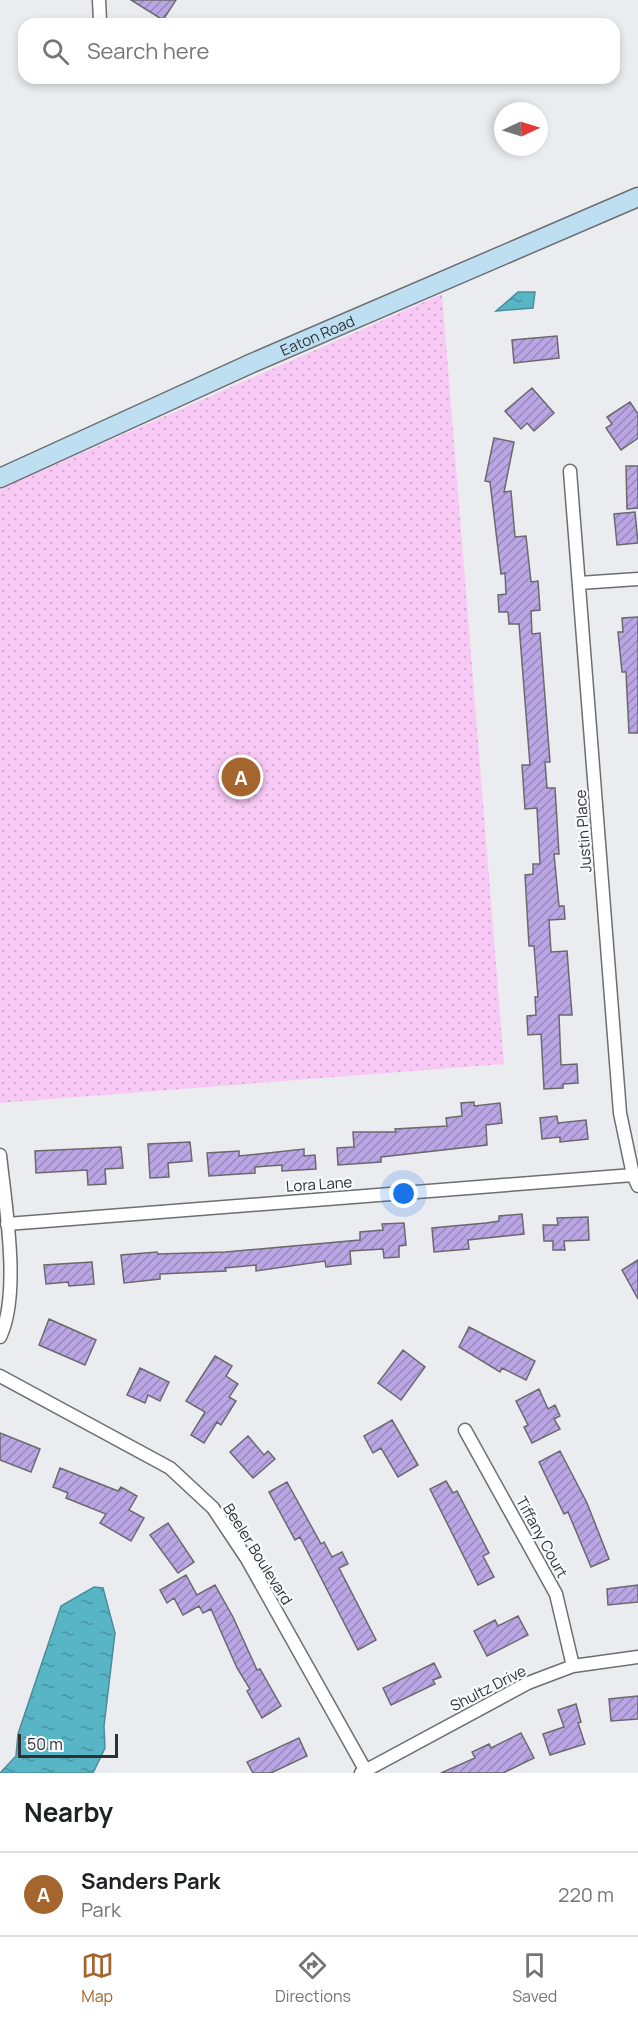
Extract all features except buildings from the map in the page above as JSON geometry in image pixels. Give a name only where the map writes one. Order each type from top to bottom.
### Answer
[{"type":"street","points":[[99,0],[100,18]]},
{"type":"street","name":"Eaton Road","points":[[0,478],[250,364],[638,197]]},
{"type":"street","name":"Justin Place","points":[[570,471],[620,1113],[635,1180]]},
{"type":"street","points":[[579,583],[638,579]]},
{"type":"street","points":[[0,1155],[7,1224],[10,1290],[6,1325],[0,1337]]},
{"type":"street","name":"Lora Lane","points":[[7,1224],[635,1180]]},
{"type":"street","name":"Beeler Boulevard","points":[[0,1376],[170,1468],[213,1509],[247,1559],[364,1772]]},
{"type":"street","name":"Tiffany Court","points":[[465,1430],[556,1594],[573,1666]]},
{"type":"street","name":"Shultz Drive","points":[[364,1772],[528,1683],[573,1666],[638,1657]]},
{"type":"shaded area","points":[[442,294],[504,1064],[0,1103],[0,489]]},
{"type":"water","points":[[518,292],[535,292],[533,308],[496,311]]},
{"type":"water","points":[[94,1587],[103,1588],[115,1633],[104,1726],[105,1748],[93,1773],[0,1773],[16,1756],[18,1734],[61,1606]]},
{"type":"place","name":"Sanders Park","points":[[241,777]]}]
